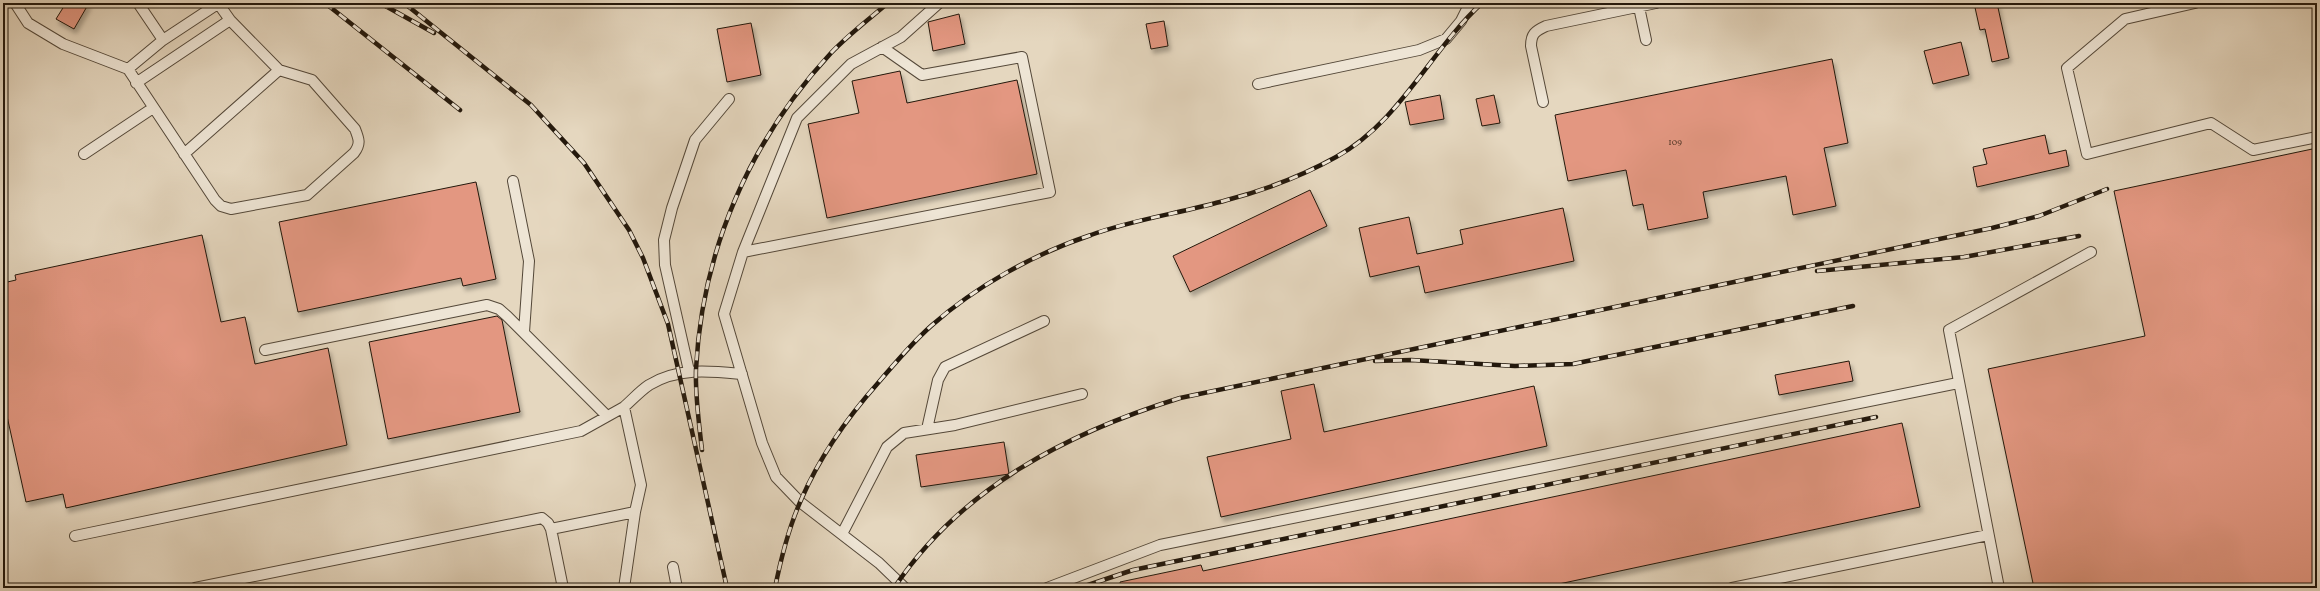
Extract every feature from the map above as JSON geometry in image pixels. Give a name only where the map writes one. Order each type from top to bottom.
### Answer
[{"type":"lane","points":[[15,3],[28,23],[63,44],[128,69],[215,200],[221,206],[231,209],[307,195],[354,153],[359,146],[359,138],[355,129],[312,80],[279,70],[230,20],[218,3],[163,40],[128,69]]},
{"type":"lane","points":[[138,3],[163,40]]},
{"type":"lane","points":[[905,588],[879,563],[800,502],[776,477],[762,443],[724,314],[743,252],[796,118],[851,64],[901,37],[939,3]]},
{"type":"lane","points":[[1258,84],[1419,50],[1446,39],[1461,21],[1470,3]]},
{"type":"lane","points":[[1543,102],[1531,46],[1531,36],[1536,30],[1546,26],[1656,3]]},
{"type":"lane","points":[[2195,3],[2125,19],[2066,68],[2087,154],[2211,123],[2253,150],[2317,137]]},
{"type":"lane","points":[[1639,7],[1646,40]]},
{"type":"lane","points":[[136,83],[230,20]]},
{"type":"lane","points":[[743,252],[1050,192],[1022,57],[922,75],[882,47]]},
{"type":"lane","points":[[184,154],[279,70]]},
{"type":"lane","points":[[689,371],[665,265],[664,240],[672,208],[695,140],[729,99]]},
{"type":"lane","points":[[84,154],[153,108]]},
{"type":"lane","points":[[513,181],[529,261],[524,332]]},
{"type":"lane","points":[[1999,588],[1958,383],[1949,330],[2091,252]]},
{"type":"lane","points":[[265,350],[487,305],[499,309],[524,332],[607,416]]},
{"type":"lane","points":[[927,429],[938,380],[945,367],[1044,322]]},
{"type":"lane","points":[[75,536],[581,431],[624,407],[650,384],[689,371],[742,374]]},
{"type":"lane","points":[[1048,588],[1160,546],[1958,383]]},
{"type":"lane","points":[[842,534],[887,447],[904,433],[955,425],[1082,394]]},
{"type":"lane","points":[[624,407],[641,485],[634,512],[624,588]]},
{"type":"lane","points":[[551,529],[634,512]]},
{"type":"lane","points":[[195,588],[542,518],[548,523],[551,529],[563,588]]},
{"type":"lane","points":[[1732,588],[1988,535]]},
{"type":"lane","points":[[673,567],[677,588]]},
{"type":"building","points":[[66,3],[89,3],[74,29],[56,19]]},
{"type":"building","points":[[1974,3],[1997,3],[2009,58],[1992,62],[1985,29],[1980,30]]},
{"type":"building","points":[[959,14],[965,44],[933,51],[928,22]]},
{"type":"building","points":[[1164,21],[1168,46],[1151,49],[1146,24]]},
{"type":"building","points":[[751,23],[761,75],[727,82],[717,29]]},
{"type":"building","points":[[1961,42],[1969,75],[1933,84],[1924,51]]},
{"type":"building","points":[[1832,59],[1848,143],[1824,148],[1836,206],[1793,215],[1786,176],[1703,192],[1708,218],[1648,230],[1643,204],[1633,206],[1626,170],[1568,181],[1555,115]]},
{"type":"building","points":[[900,71],[907,103],[1017,80],[1037,174],[827,218],[808,124],[859,113],[852,81]]},
{"type":"building","points":[[1440,95],[1444,119],[1410,125],[1405,102]]},
{"type":"building","points":[[1494,95],[1500,123],[1482,126],[1476,99]]},
{"type":"building","points":[[2045,135],[2049,154],[2066,150],[2069,166],[1977,187],[1973,167],[1987,164],[1983,149]]},
{"type":"building","points":[[2317,148],[2317,588],[2034,588],[1988,369],[2145,336],[2114,191]]},
{"type":"building","points":[[476,182],[496,279],[463,286],[461,278],[298,312],[279,222]]},
{"type":"building","points":[[1310,190],[1327,226],[1190,292],[1173,256]]},
{"type":"building","points":[[1563,208],[1574,261],[1425,293],[1419,266],[1370,277],[1359,228],[1409,217],[1417,254],[1463,244],[1460,230]]},
{"type":"building","points":[[202,235],[221,322],[245,317],[255,364],[328,348],[347,445],[66,508],[63,494],[26,502],[3,398],[3,283],[16,280],[15,275]]},
{"type":"building","points":[[497,316],[502,320],[520,412],[388,439],[369,342]]},
{"type":"building","points":[[1849,361],[1853,381],[1779,395],[1775,375]]},
{"type":"building","points":[[1314,384],[1324,432],[1534,386],[1547,446],[1221,517],[1207,457],[1291,439],[1281,391]]},
{"type":"building","points":[[1902,423],[1920,507],[1540,588],[1121,588],[1120,582],[1201,565],[1203,571]]},
{"type":"building","points":[[1004,442],[1009,474],[921,487],[916,455]]},
{"type":"railway","points":[[325,3],[460,110]]},
{"type":"railway","points":[[380,3],[434,33]]},
{"type":"railway","points":[[404,3],[531,105],[584,163],[629,230],[643,258],[668,324],[727,588]]},
{"type":"railway","points":[[702,450],[696,389],[696,369],[700,325],[708,282],[720,240],[735,199],[754,160],[777,122],[802,87],[838,46],[888,3]]},
{"type":"railway","points":[[775,588],[786,543],[797,510],[808,484],[835,438],[867,396],[910,346],[948,311],[1006,273],[1070,243],[1108,229],[1210,205],[1255,192],[1297,176],[1336,157],[1359,142],[1397,106],[1446,42],[1482,3]]},
{"type":"railway","points":[[894,588],[921,553],[951,521],[984,493],[1020,469],[1058,447],[1097,428],[1180,398],[1992,228],[2039,216],[2107,189]]},
{"type":"railway","points":[[1817,271],[1964,257],[2079,236]]},
{"type":"railway","points":[[1375,361],[1411,360],[1515,366],[1573,364],[1853,306]]},
{"type":"railway","points":[[1079,588],[1133,570],[1876,417]]}]
